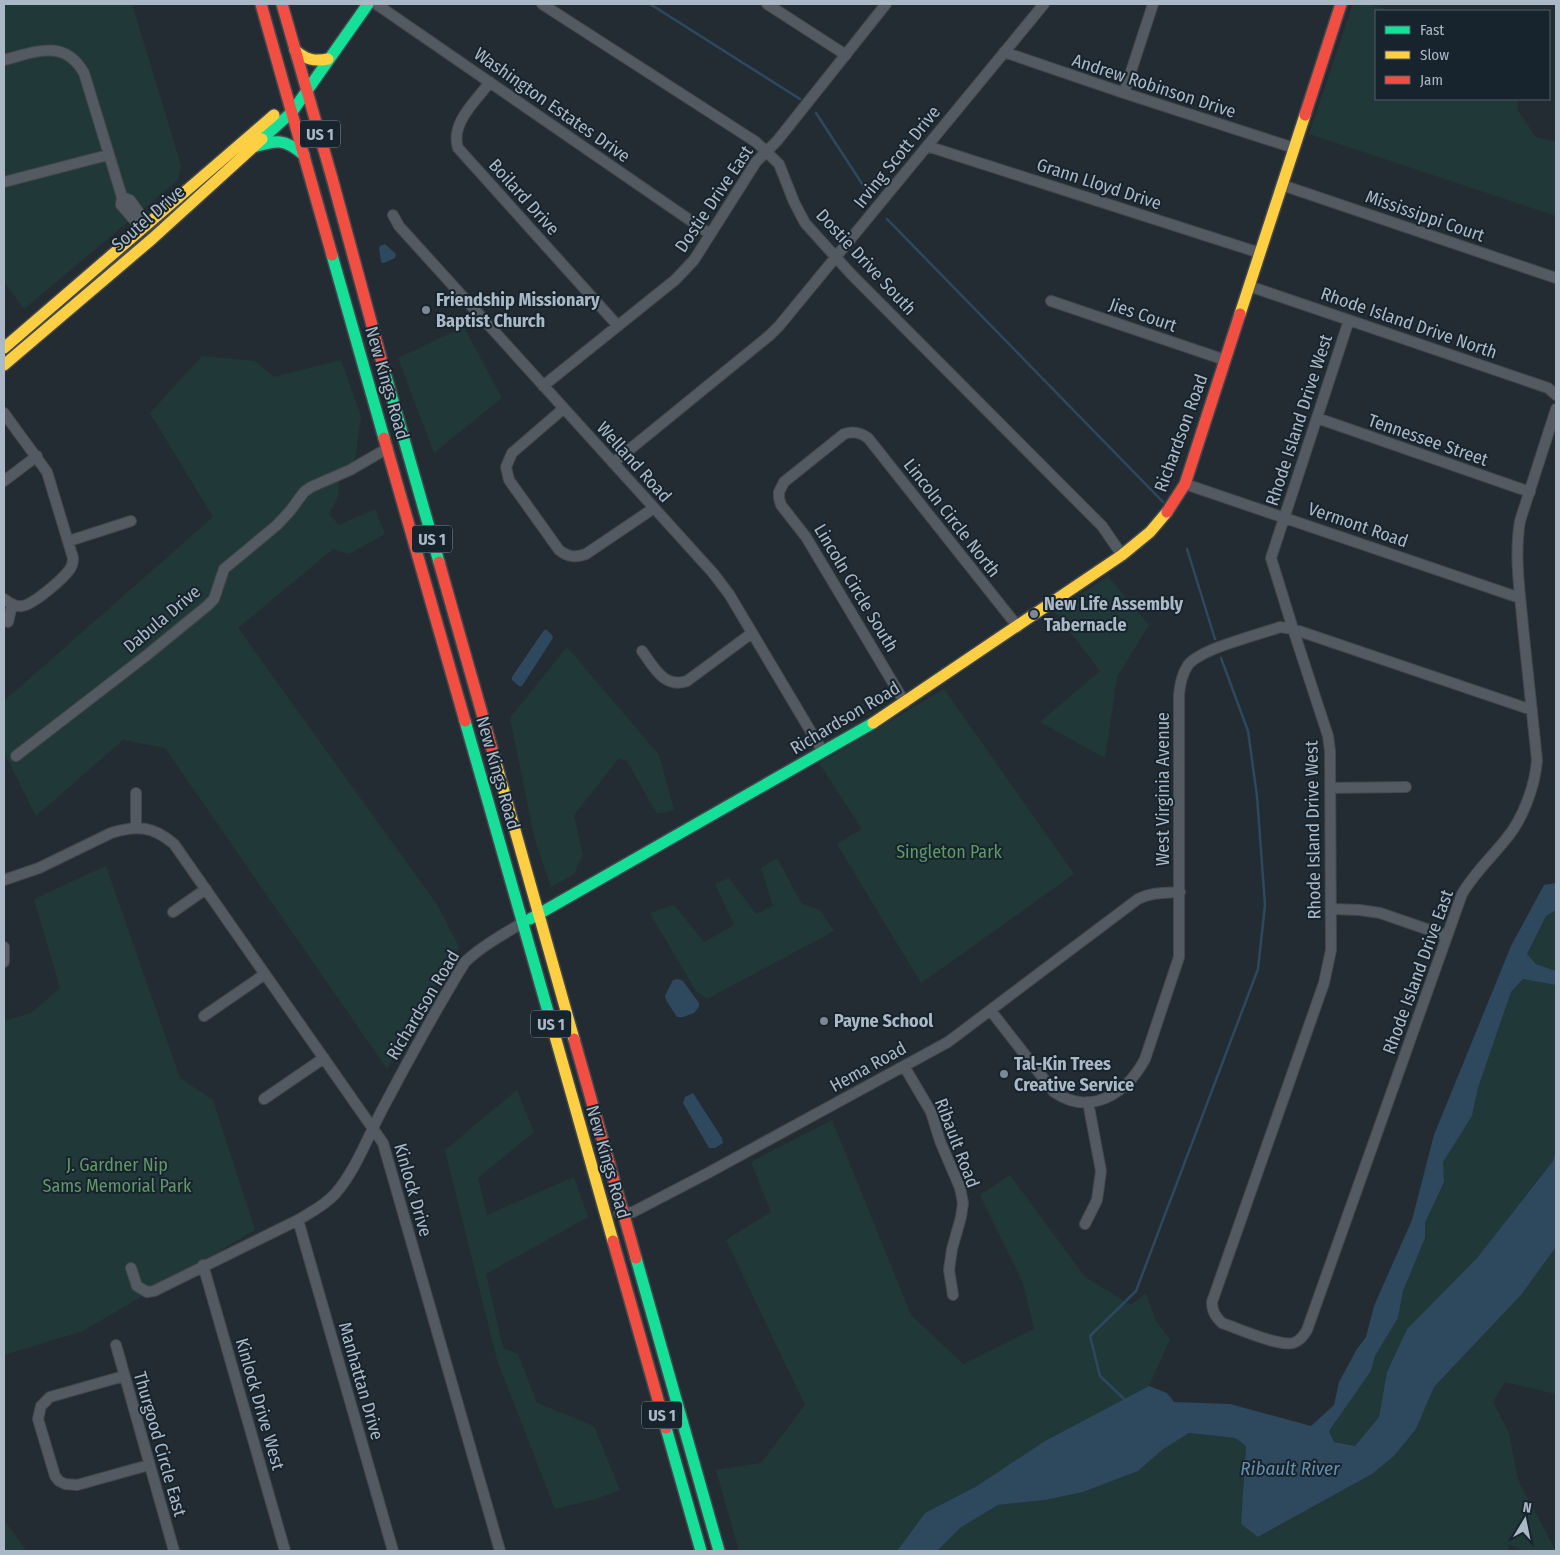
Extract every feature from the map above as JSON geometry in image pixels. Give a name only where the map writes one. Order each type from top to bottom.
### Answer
[{"type":"main road","name":"New Kings Road","points":[[261,4],[701,1551]]},
{"type":"main road","name":"New Kings Road","points":[[282,4],[719,1551]]},
{"type":"main road","name":"Soutel Drive","points":[[4,365],[152,238],[253,146],[307,90],[368,4]]},
{"type":"main road","name":"Richardson Road","points":[[522,923],[906,703],[1147,537],[1174,505],[1185,484],[1341,4]]},
{"type":"main road","points":[[295,50],[308,60],[328,59]]},
{"type":"main road","name":"Soutel Drive","points":[[4,348],[144,225],[291,107]]},
{"type":"main road","points":[[253,146],[276,140],[286,141],[304,155]]},
{"type":"street","name":"Washington Estates Drive","points":[[376,4],[710,234]]},
{"type":"street","name":"Dostie Drive South","points":[[542,4],[756,142],[766,151],[779,164],[794,202],[805,223],[858,281],[1102,526],[1122,555]]},
{"type":"street","points":[[767,4],[846,55]]},
{"type":"street","name":"Dostie Drive East","points":[[543,386],[675,280],[694,260],[756,162],[777,141],[886,4]]},
{"type":"street","name":"Irving Scott Drive","points":[[613,463],[770,335],[1044,4]]},
{"type":"street","points":[[1124,93],[1153,4]]},
{"type":"street","points":[[4,60],[50,49],[72,56],[84,73],[122,197],[122,205],[136,222],[144,225],[152,238]]},
{"type":"street","name":"Andrew Robinson Drive","points":[[1004,52],[1294,148]]},
{"type":"street","name":"Boilard Drive","points":[[490,82],[457,129],[455,139],[458,148],[618,326]]},
{"type":"street","name":"Grann Lloyd Drive","points":[[927,146],[1260,253]]},
{"type":"street","points":[[4,182],[108,156]]},
{"type":"street","name":"Mississippi Court","points":[[1282,185],[1556,278]]},
{"type":"street","name":"Welland Road","points":[[393,215],[399,226],[712,573],[728,594],[823,752]]},
{"type":"street","name":"Rhode Island Drive North","points":[[1250,286],[1548,388],[1556,395]]},
{"type":"street","name":"Jies Court","points":[[1051,301],[1225,360]]},
{"type":"street","name":"Rhode Island Drive West","points":[[1294,1343],[1279,1343],[1222,1323],[1212,1310],[1213,1296],[1324,983],[1331,950],[1330,751],[1328,736],[1272,558],[1284,516],[1349,320]]},
{"type":"street","points":[[359,348],[376,341]]},
{"type":"street","points":[[563,409],[512,453],[506,467],[509,480],[558,550],[570,557],[586,554],[654,508]]},
{"type":"street","name":"Rhode Island Drive East","points":[[1294,1343],[1300,1340],[1307,1330],[1462,894],[1469,882],[1507,839],[1515,826],[1535,779],[1537,760],[1520,598],[1517,536],[1520,521],[1556,409]]},
{"type":"street","points":[[4,413],[47,472],[69,540],[73,564],[67,573],[31,603],[21,606],[8,602],[8,622]]},
{"type":"street","name":"Tennessee Street","points":[[1317,418],[1530,492]]},
{"type":"street","name":"Lincoln Circle South","points":[[858,433],[844,434],[784,482],[779,492],[779,498],[781,505],[806,537],[906,703]]},
{"type":"street","name":"Lincoln Circle North","points":[[858,433],[868,438],[1018,626]]},
{"type":"street","name":"Dabula Drive","points":[[16,756],[207,606],[214,598],[224,569],[276,525],[290,511],[304,492],[350,470],[388,448]]},
{"type":"street","points":[[4,481],[37,456]]},
{"type":"street","name":"Vermont Road","points":[[1185,484],[1284,516],[1520,598]]},
{"type":"street","points":[[69,540],[131,522]]},
{"type":"street","name":"West Virginia Avenue","points":[[991,1011],[1054,1092],[1063,1098],[1075,1102],[1101,1100],[1115,1094],[1129,1083],[1144,1059],[1179,957],[1179,694],[1184,672],[1197,657],[1280,627],[1293,629],[1532,710]]},
{"type":"street","points":[[642,651],[661,677],[667,681],[681,683],[687,681],[752,633]]},
{"type":"street","points":[[445,649],[462,644]]},
{"type":"street","points":[[1330,788],[1406,787]]},
{"type":"street","points":[[4,880],[39,868],[111,833],[136,827],[136,793]]},
{"type":"street","name":"Kinlock Drive","points":[[136,827],[157,832],[174,844],[383,1143],[500,1551]]},
{"type":"street","points":[[172,912],[206,889]]},
{"type":"street","name":"Hema Road","points":[[606,1216],[633,1212],[714,1170],[948,1042],[1138,899],[1158,893],[1180,892]]},
{"type":"street","points":[[1332,909],[1380,913],[1447,936]]},
{"type":"street","name":"Richardson Road","points":[[131,1268],[137,1286],[147,1292],[154,1291],[317,1209],[336,1192],[349,1172],[465,962],[475,953],[522,923]]},
{"type":"street","points":[[4,947],[4,962]]},
{"type":"street","points":[[204,1016],[265,974]]},
{"type":"street","points":[[264,1099],[324,1058]]},
{"type":"street","name":"Ribault Road","points":[[904,1066],[930,1112],[960,1188],[963,1203],[949,1270],[953,1295]]},
{"type":"street","points":[[1085,1224],[1097,1200],[1101,1171],[1088,1102]]},
{"type":"street","name":"Manhattan Drive","points":[[298,1220],[392,1551]]},
{"type":"street","name":"Kinlock Drive West","points":[[203,1265],[285,1551]]},
{"type":"street","name":"Thurgood Circle East","points":[[116,1345],[174,1551]]},
{"type":"street","points":[[124,1376],[50,1397],[38,1411],[38,1419],[55,1476],[64,1484],[77,1486],[149,1465]]},
{"type":"street","points":[[676,1462],[692,1458]]},
{"type":"green space","points":[[4,4],[132,4],[181,165],[178,180],[24,309],[4,282]]},
{"type":"green space","points":[[1353,4],[1368,4],[1388,10],[1375,10],[1375,100],[1517,100],[1518,111],[1536,137],[1556,142],[1556,216],[1309,134]]},
{"type":"green space","points":[[464,327],[502,398],[434,453],[398,358]]},
{"type":"green space","points":[[202,356],[255,361],[274,377],[341,360],[361,416],[355,459],[339,481],[338,497],[329,514],[339,525],[375,509],[385,534],[349,554],[333,549],[238,628],[438,906],[459,947],[387,1069],[165,748],[123,740],[36,816],[4,752],[4,701],[213,517],[150,413]]},
{"type":"green space","points":[[1108,576],[1149,625],[1117,677],[1105,758],[1040,722],[1100,671],[1055,612]]},
{"type":"green space","points":[[567,647],[659,755],[674,810],[657,814],[627,761],[619,758],[574,815],[583,855],[574,874],[551,887],[535,840],[510,718]]},
{"type":"green space","name":"Singleton Park","points":[[944,689],[1074,874],[921,983],[837,844],[862,829],[819,763]]},
{"type":"green space","points":[[777,858],[802,904],[820,910],[834,931],[707,999],[696,991],[650,913],[674,905],[704,942],[734,925],[715,884],[729,878],[756,914],[773,906],[761,868]]},
{"type":"green space","name":"J. Gardner Nip Sams Memorial Park","points":[[106,866],[180,1078],[213,1100],[255,1230],[83,1331],[4,1355],[4,1021],[31,1013],[60,988],[34,899]]},
{"type":"green space","points":[[1556,910],[1556,971],[1536,964],[1527,954],[1546,916]]},
{"type":"green space","points":[[1523,979],[1556,985],[1556,1150],[1553,1161],[1477,1258],[1407,1329],[1387,1372],[1379,1417],[1355,1446],[1334,1442],[1329,1431],[1371,1371],[1375,1356],[1398,1318],[1403,1291],[1425,1238],[1425,1223],[1444,1182],[1442,1162],[1472,1116],[1478,1088],[1511,992]]},
{"type":"green space","points":[[517,1090],[534,1132],[478,1178],[487,1215],[574,1177],[588,1217],[486,1274],[503,1348],[518,1354],[537,1403],[594,1426],[620,1490],[596,1499],[555,1509],[497,1360],[445,1150]]},
{"type":"green space","points":[[832,1120],[911,1315],[963,1364],[1034,1329],[1023,1283],[980,1195],[1010,1175],[1085,1277],[1131,1305],[1146,1293],[1156,1321],[1170,1339],[1149,1386],[1045,1441],[977,1486],[925,1513],[897,1551],[739,1551],[716,1470],[761,1463],[805,1405],[726,1240],[771,1212],[751,1162]]},
{"type":"green space","points":[[1556,1247],[1556,1394],[1505,1382],[1493,1402],[1509,1433],[1518,1480],[1556,1551],[1524,1551],[1508,1544],[1509,1551],[937,1551],[960,1528],[998,1505],[1045,1500],[1083,1492],[1137,1471],[1162,1450],[1189,1433],[1235,1438],[1246,1446],[1241,1524],[1259,1537],[1372,1474],[1394,1456],[1416,1429],[1434,1387],[1521,1295]]},
{"type":"green space","points":[[4,1520],[26,1550],[25,1551],[4,1551]]},
{"type":"water","points":[[385,244],[396,254],[395,258],[384,263],[381,262],[379,248]]},
{"type":"water","points":[[544,630],[547,630],[553,638],[522,686],[519,686],[512,680],[512,677]]},
{"type":"water","name":"Ribault River","points":[[1556,883],[1556,910],[1546,916],[1527,954],[1536,964],[1556,971],[1556,985],[1523,979],[1511,992],[1478,1088],[1472,1116],[1443,1162],[1444,1182],[1425,1223],[1425,1238],[1403,1291],[1398,1318],[1375,1356],[1371,1371],[1329,1431],[1334,1442],[1355,1446],[1379,1417],[1387,1372],[1407,1329],[1477,1258],[1553,1161],[1556,1150],[1556,1247],[1521,1295],[1434,1387],[1416,1429],[1394,1456],[1372,1474],[1258,1537],[1241,1524],[1246,1446],[1235,1438],[1189,1433],[1162,1450],[1138,1471],[1083,1492],[1045,1500],[998,1505],[960,1528],[937,1551],[897,1551],[925,1513],[977,1486],[1045,1441],[1149,1386],[1167,1393],[1174,1402],[1230,1404],[1311,1426],[1334,1405],[1339,1382],[1357,1349],[1366,1337],[1374,1306],[1412,1220],[1434,1135],[1511,946],[1544,885]]},
{"type":"water","points":[[673,980],[683,981],[699,1003],[699,1007],[694,1013],[683,1017],[677,1017],[665,996]]},
{"type":"water","points":[[693,1093],[722,1138],[723,1143],[715,1148],[709,1148],[683,1103],[685,1097]]},
{"type":"waterway","points":[[650,4],[800,99]]},
{"type":"waterway","points":[[816,113],[870,196]]},
{"type":"waterway","points":[[887,219],[1163,502]]},
{"type":"waterway","points":[[1187,549],[1215,639]]},
{"type":"waterway","points":[[1124,1399],[1100,1376],[1090,1336],[1136,1291],[1258,969],[1265,905],[1257,796],[1248,731],[1221,658]]},
{"type":"traffic: fast","points":[[262,139],[292,112],[368,4]]},
{"type":"traffic: fast","points":[[253,147],[280,142],[297,149],[304,155]]},
{"type":"traffic: fast","points":[[332,255],[384,438]]},
{"type":"traffic: fast","points":[[383,366],[439,562]]},
{"type":"traffic: fast","points":[[465,721],[549,1015]]},
{"type":"traffic: fast","points":[[530,919],[873,723]]},
{"type":"traffic: fast","points":[[636,1258],[719,1551]]},
{"type":"traffic: fast","points":[[666,1428],[701,1551]]},
{"type":"traffic: slow","points":[[295,50],[302,56],[310,59],[328,59]]},
{"type":"traffic: slow","points":[[4,348],[274,115]]},
{"type":"traffic: slow","points":[[1240,314],[1305,115]]},
{"type":"traffic: slow","points":[[4,365],[152,239],[262,139]]},
{"type":"traffic: slow","points":[[873,723],[1122,555],[1150,532],[1167,512]]},
{"type":"traffic: slow","points":[[494,756],[574,1039]]},
{"type":"traffic: slow","points":[[549,1015],[613,1241]]},
{"type":"traffic: jam","points":[[261,4],[332,255]]},
{"type":"traffic: jam","points":[[282,4],[383,366]]},
{"type":"traffic: jam","points":[[1305,115],[1341,4]]},
{"type":"traffic: jam","points":[[1167,512],[1185,484],[1240,314]]},
{"type":"traffic: jam","points":[[384,438],[465,721]]},
{"type":"traffic: jam","points":[[439,562],[494,756]]},
{"type":"traffic: jam","points":[[574,1039],[636,1258]]},
{"type":"traffic: jam","points":[[613,1241],[666,1428]]},
{"type":"place","name":"Friendship Missionary Baptist Church","points":[[426,310]]},
{"type":"place","name":"New Life Assembly Tabernacle","points":[[1034,614]]},
{"type":"place","name":"Payne School","points":[[824,1021]]},
{"type":"place","name":"Tal-Kin Trees Creative Service","points":[[1004,1074]]}]
